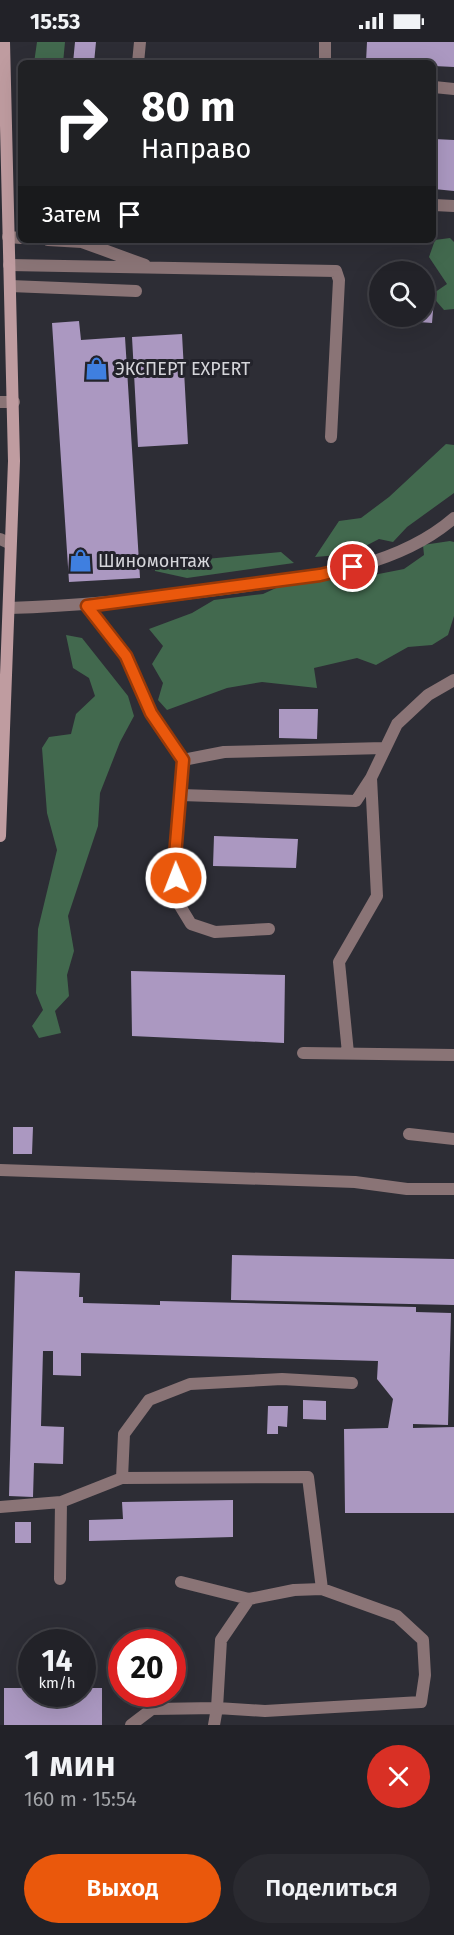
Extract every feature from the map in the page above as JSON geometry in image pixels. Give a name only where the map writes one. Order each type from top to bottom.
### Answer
[{"type":"street","points":[[0,836],[2,734],[9,608],[5,541],[14,402],[9,265],[15,238],[4,42]]},
{"type":"lane","points":[[138,60],[140,42]]},
{"type":"lane","points":[[325,42],[325,60]]},
{"type":"lane","points":[[436,87],[454,89]]},
{"type":"lane","points":[[436,205],[454,206]]},
{"type":"lane","points":[[85,243],[155,268]]},
{"type":"lane","points":[[9,265],[336,271],[339,280],[331,437]]},
{"type":"lane","points":[[10,286],[136,291]]},
{"type":"lane","points":[[0,402],[14,402]]},
{"type":"lane","points":[[9,608],[87,606],[320,575],[369,562],[408,548],[442,528],[454,518]]},
{"type":"lane","points":[[87,606],[126,656],[151,713],[183,760],[175,856],[177,900],[191,924],[215,932],[269,929]]},
{"type":"lane","points":[[181,795],[356,801],[371,778],[397,724],[428,694],[454,680]]},
{"type":"lane","points":[[183,760],[224,752],[384,748]]},
{"type":"lane","points":[[348,1053],[339,962],[377,896],[371,778]]},
{"type":"lane","points":[[303,1053],[454,1055]]},
{"type":"lane","points":[[409,1134],[454,1139]]},
{"type":"lane","points":[[0,1170],[355,1182],[407,1189],[454,1189]]},
{"type":"lane","points":[[123,1478],[124,1434],[149,1400],[190,1384],[282,1379],[352,1383]]},
{"type":"lane","points":[[0,1507],[62,1502],[123,1478],[308,1477],[322,1589]]},
{"type":"lane","points":[[60,1579],[62,1502]]},
{"type":"lane","points":[[131,1725],[152,1709],[217,1708],[265,1712],[421,1702],[425,1675],[423,1640],[397,1616],[322,1589],[294,1590],[249,1599],[181,1582]]},
{"type":"lane","points":[[214,1725],[221,1640],[249,1599]]},
{"type":"green space","points":[[37,42],[65,42],[63,60],[34,60]]},
{"type":"green space","points":[[450,238],[454,242],[454,309],[444,310],[435,300],[435,292],[447,284],[435,266],[435,261],[432,261],[429,257],[434,243],[436,240]]},
{"type":"green space","points":[[446,444],[454,445],[454,493],[407,527],[393,542],[379,539],[350,554],[315,557],[339,521],[361,518],[389,497]]},
{"type":"green space","points":[[454,542],[454,616],[448,635],[432,645],[408,647],[376,665],[357,658],[314,668],[317,688],[262,682],[227,688],[167,710],[158,700],[163,683],[152,664],[163,646],[149,629],[192,613],[214,600],[263,594],[276,588],[323,579],[343,581],[404,569],[424,555],[423,545]]},
{"type":"green space","points":[[281,552],[294,563],[187,578],[155,571],[154,558],[206,559]]},
{"type":"green space","points":[[66,635],[82,638],[128,696],[134,716],[120,742],[100,793],[98,826],[68,916],[74,951],[67,975],[69,996],[55,1011],[61,1033],[39,1038],[32,1026],[43,1010],[36,993],[38,929],[57,850],[47,813],[42,748],[49,737],[71,734],[76,714],[95,696],[89,678],[73,668]]},
{"type":"building","points":[[75,42],[96,42],[94,60],[73,60]]},
{"type":"building","points":[[367,42],[454,42],[454,67],[436,66],[436,60],[366,60]]},
{"type":"building","points":[[436,139],[454,140],[454,191],[436,189]]},
{"type":"building","points":[[79,321],[81,340],[125,337],[140,578],[69,582],[52,323]]},
{"type":"building","points":[[182,334],[188,444],[138,447],[132,337]]},
{"type":"building","points":[[279,709],[318,709],[317,739],[279,738]]},
{"type":"building","points":[[214,836],[298,839],[296,868],[213,866]]},
{"type":"building","points":[[131,971],[285,975],[284,1043],[132,1036]]},
{"type":"building","points":[[13,1127],[33,1127],[32,1154],[13,1154]]},
{"type":"building","points":[[232,1255],[454,1259],[454,1305],[231,1300]]},
{"type":"building","points":[[15,1271],[80,1273],[79,1297],[83,1297],[83,1303],[160,1305],[160,1301],[416,1307],[416,1312],[451,1313],[448,1425],[413,1424],[413,1428],[454,1427],[454,1513],[345,1513],[344,1429],[388,1428],[393,1399],[377,1379],[378,1361],[81,1353],[81,1376],[53,1375],[53,1351],[43,1351],[41,1426],[64,1427],[63,1464],[34,1463],[33,1497],[9,1496]]},
{"type":"building","points":[[303,1400],[326,1401],[326,1420],[303,1419]]},
{"type":"building","points":[[268,1406],[288,1406],[287,1427],[278,1426],[278,1434],[267,1434]]},
{"type":"building","points":[[233,1500],[233,1537],[89,1541],[89,1520],[123,1519],[122,1502]]},
{"type":"building","points":[[15,1522],[31,1522],[31,1543],[15,1543]]},
{"type":"building","points":[[4,1688],[18,1688],[18,1707],[96,1707],[96,1688],[102,1688],[102,1725],[4,1725]]},
{"type":"place","name":"ЭКСПЕРТ EXPERT","points":[[97,369]]},
{"type":"place","name":"Шиномонтаж","points":[[80,561]]},
{"type":"route","points":[[176,878],[175,856],[183,760],[151,713],[126,656],[87,606],[320,575],[353,567]]}]
